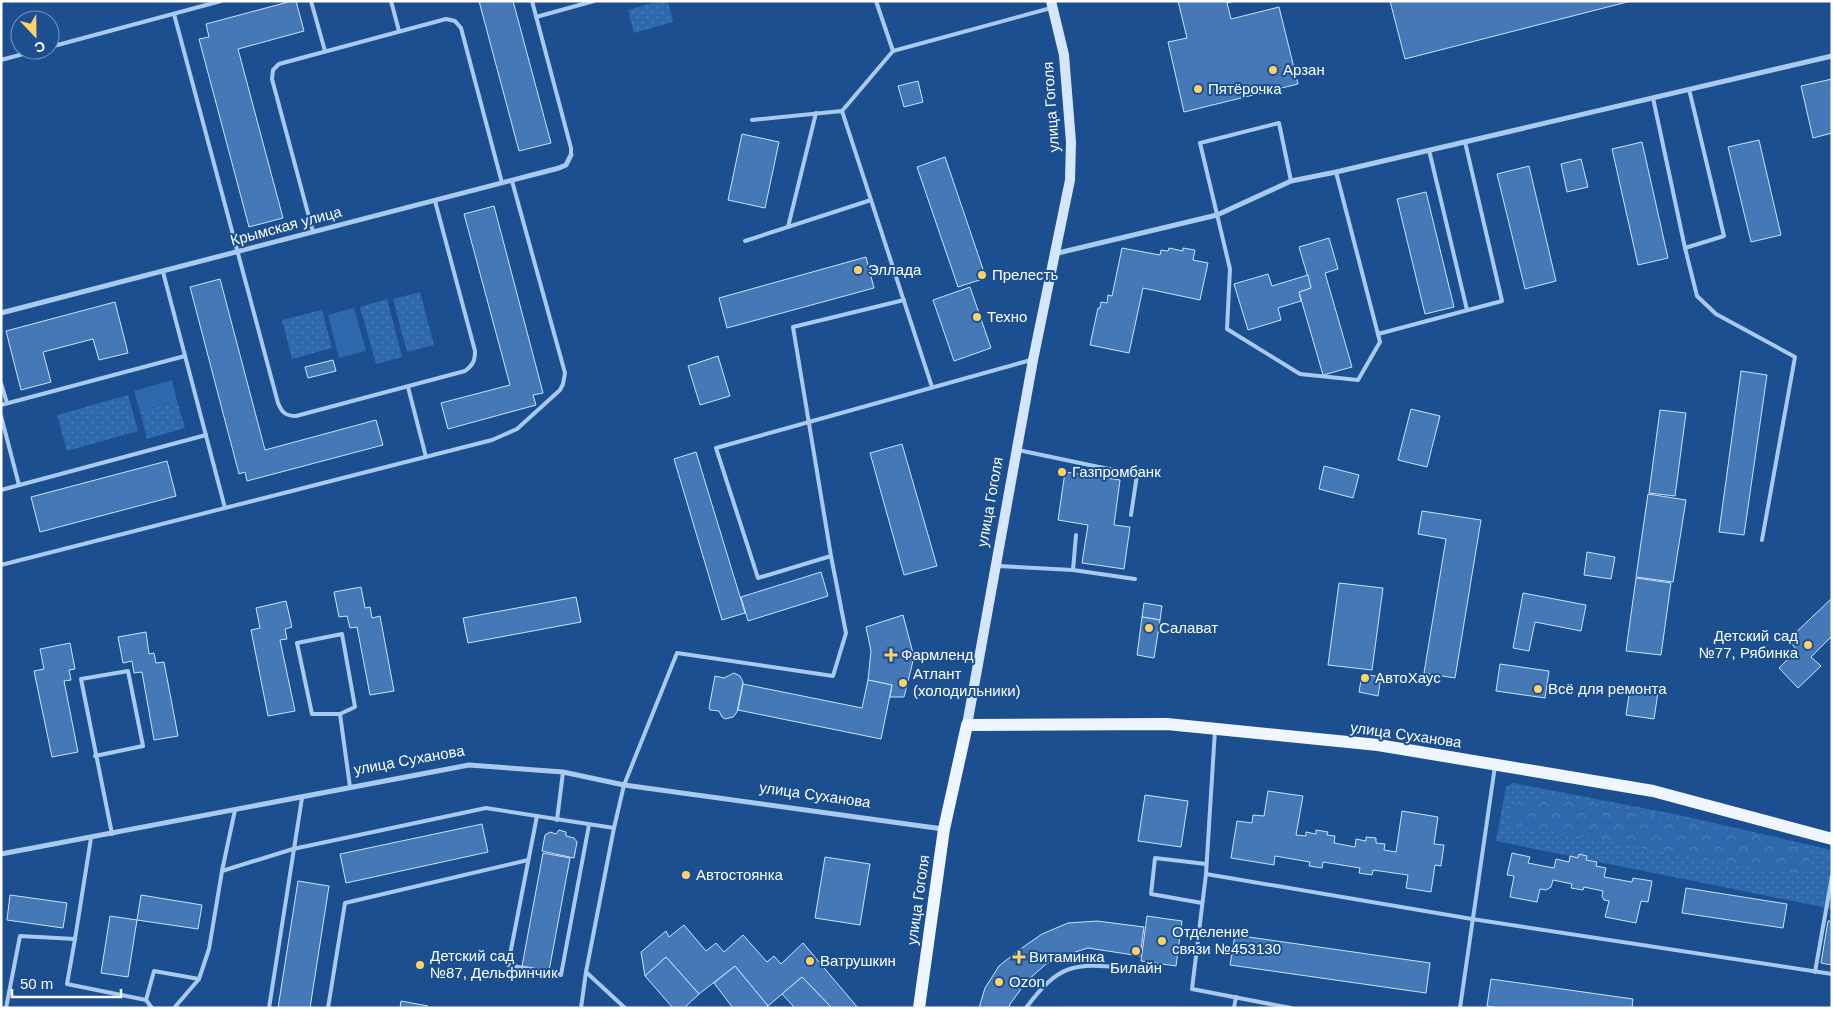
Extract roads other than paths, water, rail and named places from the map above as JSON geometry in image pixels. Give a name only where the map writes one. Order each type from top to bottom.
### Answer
[{"type":"main road","name":"улица Суханова","points":[[968,726],[1167,724],[1378,746],[1654,791],[1832,839]]},
{"type":"main road","name":"улица Гоголя","points":[[919,1008],[944,829],[968,726]]},
{"type":"street","name":"улица Гоголя","points":[[968,726],[1016,450],[1070,180],[1071,142],[1064,55],[1052,4]]},
{"type":"street","points":[[1054,254],[1217,215],[1291,181],[1832,56]]},
{"type":"street","name":"Крымская улица","points":[[1,313],[559,168],[566,164],[572,155]]},
{"type":"street","name":"улица Суханова","points":[[1,854],[469,765],[563,772],[624,786],[944,829]]},
{"type":"lane","points":[[60,44],[221,1]]},
{"type":"lane","points":[[311,1],[325,52]]},
{"type":"lane","points":[[391,1],[399,32]]},
{"type":"lane","points":[[532,1],[572,155]]},
{"type":"lane","points":[[536,17],[575,4],[594,1]]},
{"type":"lane","points":[[876,1],[893,51]]},
{"type":"lane","points":[[752,120],[842,111],[893,51],[1052,4]]},
{"type":"lane","points":[[174,14],[278,403],[284,414],[296,416],[465,371],[472,366],[475,351],[435,201]]},
{"type":"lane","points":[[313,232],[272,74],[275,66],[446,19],[459,24],[502,183]]},
{"type":"lane","points":[[1686,248],[1724,236],[1689,89]]},
{"type":"lane","points":[[1653,98],[1697,296],[1716,314],[1794,357],[1762,540]]},
{"type":"lane","points":[[842,111],[932,388]]},
{"type":"lane","points":[[788,227],[816,114]]},
{"type":"lane","points":[[1291,181],[1279,123],[1200,143],[1230,269],[1227,329],[1300,374],[1358,380],[1380,342],[1336,172]]},
{"type":"lane","points":[[1378,334],[1502,301],[1465,142]]},
{"type":"lane","points":[[1429,150],[1467,310]]},
{"type":"lane","points":[[1,565],[500,438],[511,432],[560,390],[563,384],[564,368],[512,181]]},
{"type":"lane","points":[[745,241],[871,200]]},
{"type":"lane","points":[[162,272],[225,508]]},
{"type":"lane","points":[[582,1008],[586,972],[624,786],[677,653],[833,676],[846,633],[831,556],[793,327],[904,300]]},
{"type":"lane","points":[[1,405],[185,356]]},
{"type":"lane","points":[[831,556],[758,578],[716,448],[1033,360]]},
{"type":"lane","points":[[1,383],[7,403]]},
{"type":"lane","points":[[408,387],[426,457]]},
{"type":"lane","points":[[1,416],[20,485]]},
{"type":"lane","points":[[1,490],[206,435]]},
{"type":"lane","points":[[1016,450],[1137,475],[1131,515]]},
{"type":"lane","points":[[1073,570],[1076,535]]},
{"type":"lane","points":[[996,565],[1073,570],[1135,580]]},
{"type":"lane","points":[[342,634],[355,706],[340,714],[312,714],[297,643],[342,634]]},
{"type":"lane","points":[[95,756],[143,746],[128,670],[80,680],[95,756],[112,834]]},
{"type":"lane","points":[[340,714],[350,787]]},
{"type":"lane","points":[[1215,729],[1206,874],[1192,989],[1291,1008]]},
{"type":"lane","points":[[1460,1008],[1495,764]]},
{"type":"lane","points":[[557,820],[563,772]]},
{"type":"lane","points":[[269,1008],[302,798]]},
{"type":"lane","points":[[222,871],[293,850],[486,808],[614,828]]},
{"type":"lane","points":[[174,1008],[199,978],[209,950],[222,871],[235,810]]},
{"type":"lane","points":[[537,816],[508,966],[561,975],[589,825]]},
{"type":"lane","points":[[91,838],[67,984],[146,1000],[152,1008]]},
{"type":"lane","points":[[1202,902],[1151,894],[1155,858],[1206,864]]},
{"type":"lane","points":[[328,1008],[345,903],[528,860]]},
{"type":"lane","points":[[1206,874],[1472,919],[1832,974]]},
{"type":"lane","points":[[1814,972],[1832,876]]},
{"type":"lane","points":[[6,1008],[20,936],[75,939]]},
{"type":"lane","points":[[1026,1008],[1042,987],[1065,969],[1090,965],[1131,968]]},
{"type":"lane","points":[[146,1000],[154,971],[199,978]]},
{"type":"lane","points":[[586,972],[625,1008]]},
{"type":"lane","points":[[1234,1008],[1236,997]]},
{"type":"place","name":"Арзан","points":[[1273,70]]},
{"type":"place","name":"Пятёрочка","points":[[1198,89]]},
{"type":"place","name":"Эллада","points":[[858,270]]},
{"type":"place","name":"Прелесть","points":[[982,275]]},
{"type":"place","name":"Техно","points":[[977,317]]},
{"type":"place","name":"Газпромбанк","points":[[1062,472]]},
{"type":"place","name":"Салават","points":[[1149,628]]},
{"type":"place","name":"Детский сад №77, Рябинка","points":[[1808,645]]},
{"type":"place","name":"Фармленд","points":[[891,655]]},
{"type":"place","name":"АвтоХаус","points":[[1365,678]]},
{"type":"place","name":"Атлант (холодильники)","points":[[903,683]]},
{"type":"place","name":"Всё для ремонта","points":[[1538,689]]},
{"type":"place","name":"Автостоянка","points":[[686,875]]},
{"type":"place","name":"Отделение связи №453130","points":[[1162,941]]},
{"type":"place","name":"Билайн","points":[[1136,951]]},
{"type":"place","name":"Витаминка","points":[[1019,957]]},
{"type":"place","name":"Ватрушкин","points":[[810,961]]},
{"type":"place","name":"Детский сад №87, Дельфинчик","points":[[420,965]]},
{"type":"place","name":"Ozon","points":[[999,982]]}]
